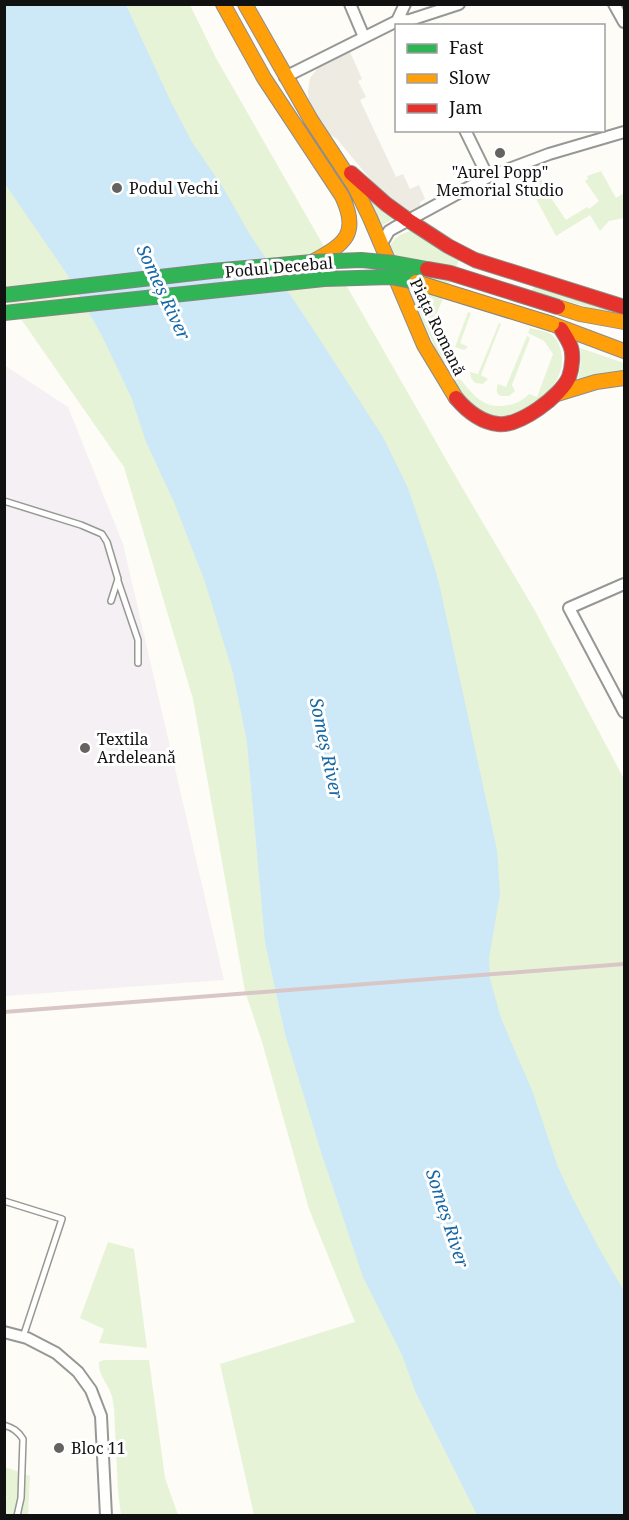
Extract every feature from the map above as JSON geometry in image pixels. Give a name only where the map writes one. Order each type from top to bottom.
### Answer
[{"type":"street","name":"Podul Decebal","points":[[223,4],[238,37],[260,74],[342,196],[350,215],[350,231],[337,249],[312,262]]},
{"type":"street","name":"Piața Romană","points":[[245,4],[285,77],[355,187],[424,345],[454,396],[465,409],[478,418],[497,424],[506,424],[537,410],[557,394],[569,377],[572,360],[571,346],[556,326]]},
{"type":"street","points":[[350,4],[364,37]]},
{"type":"street","points":[[397,21],[405,4]]},
{"type":"street","points":[[285,77],[397,21],[412,22],[459,4]]},
{"type":"street","points":[[614,4],[624,22]]},
{"type":"street","points":[[466,132],[488,177]]},
{"type":"street","points":[[381,245],[388,231],[488,177],[549,154],[624,132]]},
{"type":"street","name":"Piața Romană","points":[[340,162],[386,204],[408,220],[448,246],[475,260],[624,307]]},
{"type":"street","name":"Podul Decebal","points":[[4,295],[212,271],[361,260],[394,263],[450,273],[558,308],[624,322]]},
{"type":"street","name":"Podul Decebal","points":[[4,313],[324,279],[391,278],[418,282],[556,326]]},
{"type":"street","points":[[556,326],[624,351]]},
{"type":"street","name":"Piața Romană","points":[[557,394],[596,382],[624,378]]},
{"type":"street","points":[[624,584],[569,608],[624,712]]},
{"type":"street","points":[[4,1332],[23,1337],[56,1353],[78,1372],[91,1390],[101,1416],[106,1515]]},
{"type":"lane","points":[[4,501],[81,525],[102,534],[107,542],[138,640],[138,663]]},
{"type":"lane","points":[[111,601],[118,579]]},
{"type":"lane","points":[[4,1201],[62,1219],[23,1337]]},
{"type":"lane","points":[[4,1425],[13,1428],[23,1439],[21,1498],[17,1515]]},
{"type":"shaded area","points":[[350,52],[362,79],[358,81],[366,97],[360,100],[396,177],[403,174],[410,189],[419,185],[425,199],[420,202],[420,208],[417,211],[406,212],[381,192],[337,139],[325,132],[309,106],[310,78],[318,68]]},
{"type":"shaded area","name":"Textila Ardeleană","points":[[4,365],[68,407],[123,544],[224,980],[5,996]]},
{"type":"green space","points":[[4,5],[190,5],[216,58],[534,609],[624,779],[624,1515],[440,1516],[438,1513],[439,1515],[254,1515],[220,1364],[355,1322],[309,1209],[262,1042],[245,991],[193,699],[124,467],[5,296]]},
{"type":"green space","points":[[538,170],[542,172],[540,175],[545,189],[566,220],[587,207],[589,209],[599,201],[585,181],[588,179],[587,176],[601,171],[616,198],[624,193],[624,218],[609,221],[600,231],[590,215],[556,236],[534,195],[531,173]]},
{"type":"green space","points":[[362,192],[396,217],[379,230]]},
{"type":"green space","points":[[410,231],[457,256],[459,260],[432,325],[440,330],[441,344],[450,357],[443,365],[390,247],[398,237]]},
{"type":"green space","points":[[535,286],[624,313],[624,317],[531,291]]},
{"type":"green space","points":[[468,312],[471,313],[460,343],[468,347],[464,350],[455,347]]},
{"type":"green space","points":[[499,323],[501,324],[481,375],[488,379],[483,384],[475,383],[470,372],[478,374]]},
{"type":"green space","points":[[530,328],[550,334],[559,345],[562,364],[559,376],[552,387],[533,405],[509,416],[488,417],[471,408],[464,402],[453,381],[461,380],[476,397],[493,406],[515,403],[529,394],[537,397],[553,354],[544,341],[528,333]]},
{"type":"green space","points":[[527,336],[530,338],[512,385],[515,391],[509,396],[501,396],[497,391],[498,384],[506,387]]},
{"type":"green space","points":[[580,348],[624,363],[624,372],[577,382]]},
{"type":"green space","points":[[108,1242],[134,1249],[147,1348],[99,1343],[104,1329],[80,1318]]},
{"type":"green space","points":[[149,1360],[165,1478],[178,1515],[121,1515],[114,1408],[112,1396],[99,1367],[99,1362]]},
{"type":"green space","points":[[5,1467],[30,1476],[28,1515],[5,1515],[4,1504],[7,1497],[5,1496]]},
{"type":"water","name":"Someș River","points":[[4,5],[126,5],[192,142],[383,437],[408,488],[439,583],[497,850],[500,894],[489,958],[490,979],[501,1018],[533,1093],[558,1167],[600,1250],[624,1291],[624,1515],[477,1515],[416,1393],[402,1355],[363,1277],[285,1034],[265,942],[247,742],[233,673],[205,582],[174,502],[146,442],[132,399],[102,336],[67,274],[5,184]]},
{"type":"railway","points":[[4,1012],[624,964]]},
{"type":"traffic: slow","points":[[223,4],[264,78],[342,196],[347,209],[350,220],[346,236],[341,243],[312,262]]},
{"type":"traffic: slow","points":[[245,4],[311,120],[355,187],[424,345],[456,398]]},
{"type":"traffic: slow","points":[[416,282],[552,324]]},
{"type":"traffic: slow","points":[[558,307],[580,314],[624,322]]},
{"type":"traffic: slow","points":[[552,324],[624,351]]},
{"type":"traffic: slow","points":[[557,394],[596,382],[624,378]]},
{"type":"traffic: jam","points":[[351,173],[408,220],[448,246],[475,260],[624,307]]},
{"type":"traffic: jam","points":[[427,269],[450,273],[558,307]]},
{"type":"traffic: jam","points":[[456,398],[474,415],[498,424],[517,421],[538,409],[565,385],[570,374],[571,348],[561,329]]},
{"type":"traffic: fast","points":[[4,295],[312,262],[361,260],[427,269]]},
{"type":"traffic: fast","points":[[4,313],[324,279],[391,277],[416,282]]},
{"type":"place","name":"\"Aurel Popp\" Memorial Studio","points":[[500,153]]},
{"type":"place","name":"Podul Vechi","points":[[117,188]]},
{"type":"place","name":"Textila Ardeleană","points":[[85,748]]},
{"type":"place","name":"Bloc 11","points":[[59,1448]]}]
